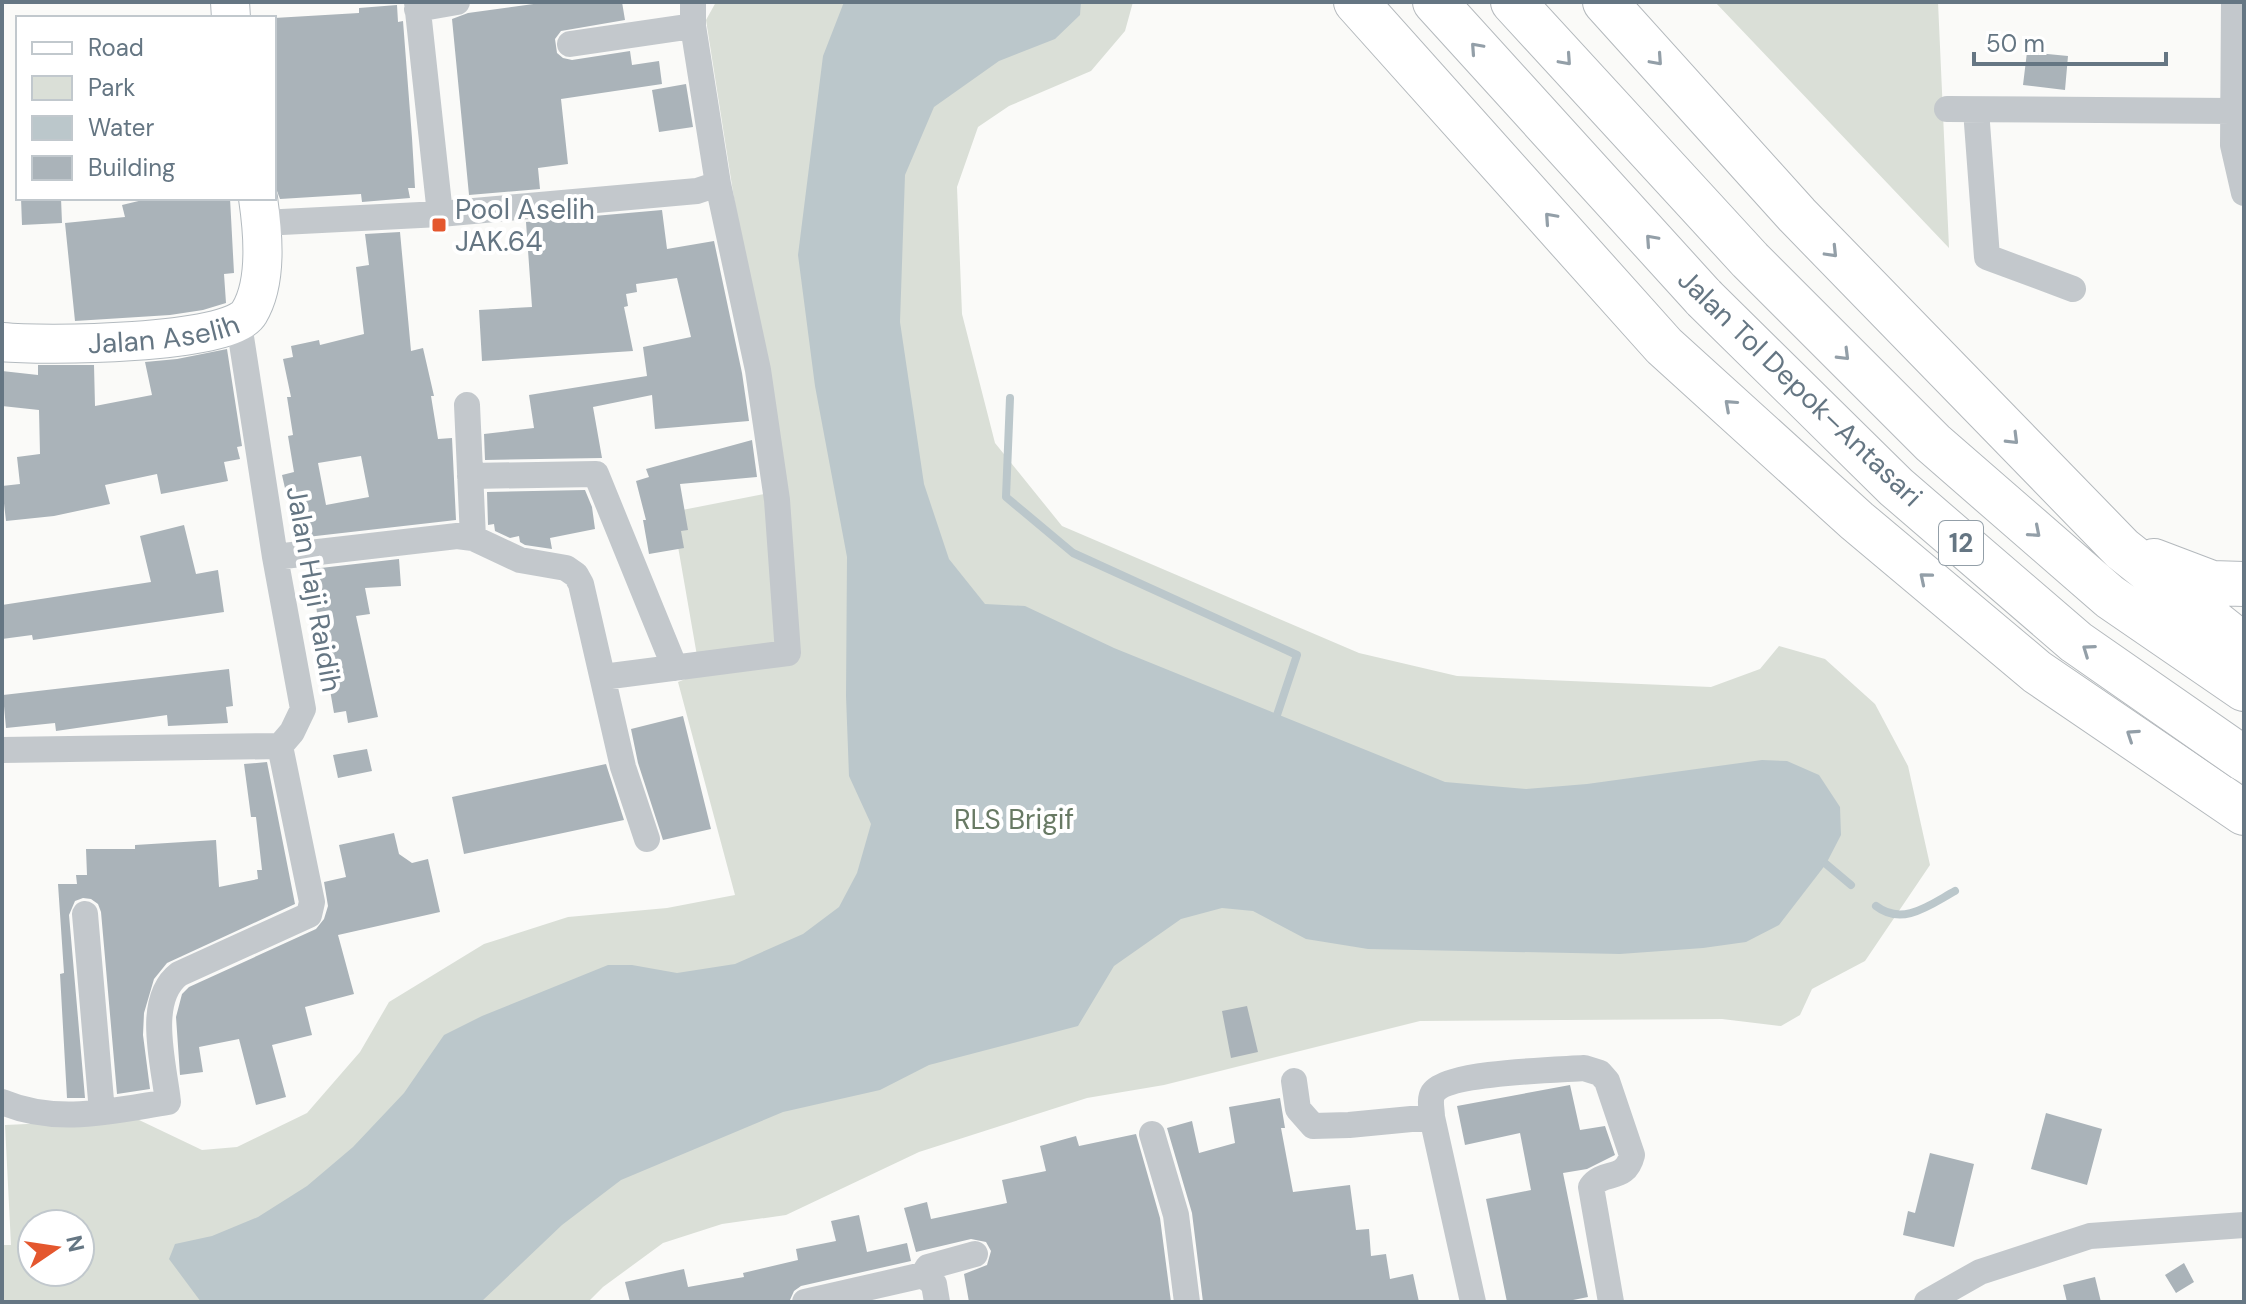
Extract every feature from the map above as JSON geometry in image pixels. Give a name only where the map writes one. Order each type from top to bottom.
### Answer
[{"type":"highway","points":[[1356,2],[1664,346],[1857,521],[2037,672],[2189,773],[2243,813]]},
{"type":"highway","name":"Jalan Tol Depok–Antasari","points":[[1435,2],[1704,298],[1896,487],[2076,642],[2244,759]]},
{"type":"highway","name":"Jalan Tol Depok–Antasari","points":[[1513,2],[1750,260],[1933,443],[2110,597],[2244,689]]},
{"type":"highway","points":[[1605,2],[1797,215],[2122,549],[2238,642],[2244,689],[2240,715],[2229,739],[2211,759],[2189,773]]},
{"type":"highway","points":[[2122,549],[2212,583],[2244,584]]},
{"type":"street","points":[[440,214],[417,6],[457,2]]},
{"type":"street","points":[[2234,2],[2233,145],[2244,193]]},
{"type":"street","points":[[570,44],[693,14],[718,184],[758,370],[777,500],[788,653],[603,677]]},
{"type":"street","points":[[1947,109],[2232,111]]},
{"type":"street","points":[[1976,110],[1987,257],[2073,289]]},
{"type":"street","points":[[260,210],[440,214],[697,191],[718,184]]},
{"type":"street","name":"Jalan Aselih","points":[[2,342],[89,344],[159,338],[239,324],[249,313],[261,273],[260,210]]},
{"type":"street","name":"Jalan Haji Raidih","points":[[239,324],[275,557],[303,709],[292,732],[280,746]]},
{"type":"street","points":[[467,405],[473,538]]},
{"type":"street","points":[[470,476],[596,474],[675,668]]},
{"type":"street","points":[[275,557],[457,536],[473,538],[520,560],[566,568],[576,575],[581,584],[623,767],[647,839]]},
{"type":"street","points":[[2,750],[280,746],[312,902],[309,915],[179,974],[171,981],[158,1009],[168,1102],[77,1114],[26,1112],[2,1102]]},
{"type":"street","points":[[85,914],[102,1112]]},
{"type":"street","points":[[1473,1302],[1432,1117],[1434,1092],[1457,1079],[1584,1068],[1604,1076],[1632,1155],[1629,1166],[1623,1172],[1594,1182],[1591,1187],[1611,1302]]},
{"type":"street","points":[[1294,1081],[1298,1109],[1313,1126],[1432,1117]]},
{"type":"street","points":[[1152,1134],[1176,1215],[1187,1302]]},
{"type":"street","points":[[1927,1302],[1980,1272],[2090,1236],[2244,1225]]},
{"type":"street","points":[[805,1302],[923,1275],[928,1267],[975,1254]]},
{"type":"street","points":[[923,1275],[934,1284],[937,1302]]},
{"type":"green space","name":"RLS Brigif","points":[[716,2],[1133,2],[1125,31],[1091,71],[1009,106],[978,127],[957,187],[962,314],[995,443],[1062,526],[1359,653],[1457,676],[1711,687],[1760,669],[1779,646],[1825,659],[1875,704],[1908,766],[1930,865],[1865,961],[1812,989],[1800,1015],[1781,1026],[1722,1019],[1420,1021],[1164,1085],[1087,1098],[919,1152],[786,1215],[722,1224],[663,1243],[603,1287],[588,1302],[2,1302],[2,1245],[11,1245],[5,1125],[137,1119],[202,1150],[237,1147],[307,1113],[360,1052],[389,1002],[484,944],[568,917],[667,908],[735,895],[678,682],[700,673],[672,512],[780,491],[706,20]]},
{"type":"green space","points":[[1715,2],[1938,2],[1949,248]]},
{"type":"water","points":[[844,2],[1081,2],[1080,15],[1055,39],[999,61],[934,107],[905,175],[900,322],[924,484],[949,559],[985,604],[1025,606],[1114,648],[1445,782],[1526,789],[1587,784],[1762,760],[1787,761],[1819,775],[1840,807],[1841,835],[1826,864],[1779,925],[1746,942],[1703,948],[1620,954],[1368,949],[1306,939],[1253,911],[1222,908],[1181,919],[1114,966],[1078,1026],[929,1065],[880,1090],[783,1112],[621,1180],[562,1225],[481,1302],[201,1302],[169,1259],[175,1244],[212,1236],[258,1217],[307,1186],[353,1147],[404,1093],[444,1035],[482,1016],[608,965],[632,965],[677,973],[735,964],[803,934],[839,907],[857,873],[871,824],[849,776],[847,557],[815,386],[798,255],[823,56]]},
{"type":"building","points":[[548,2],[622,2],[625,20],[561,31],[555,39],[557,53],[572,60],[630,51],[632,65],[659,61],[662,84],[561,99],[568,164],[538,168],[540,189],[469,195],[452,19],[468,13]]},
{"type":"building","points":[[397,5],[398,22],[403,21],[415,188],[408,188],[410,198],[362,202],[361,194],[280,199],[276,188],[276,18],[359,13],[359,8]]},
{"type":"building","points":[[2027,52],[2068,56],[2065,90],[2023,85]]},
{"type":"building","points":[[686,84],[693,127],[659,132],[652,90]]},
{"type":"building","points":[[21,200],[61,200],[62,223],[22,225]]},
{"type":"building","points":[[143,200],[230,200],[234,273],[224,274],[226,303],[170,315],[75,321],[65,223],[125,217],[122,205]]},
{"type":"building","points":[[662,210],[667,249],[714,241],[749,421],[655,429],[652,395],[593,407],[602,458],[485,460],[484,434],[534,428],[529,395],[647,376],[643,347],[691,337],[677,278],[636,284],[637,292],[626,294],[628,306],[624,307],[633,351],[482,361],[479,310],[532,307],[526,222]]},
{"type":"building","points":[[400,232],[411,351],[423,348],[434,396],[431,396],[438,439],[452,438],[456,520],[307,537],[305,529],[296,531],[291,496],[287,497],[282,475],[294,472],[288,436],[293,435],[287,397],[291,397],[283,359],[293,357],[291,346],[319,340],[320,345],[364,334],[356,267],[369,265],[365,234]],"holes":[[[361,456],[369,497],[326,505],[318,463]]]},
{"type":"building","points":[[227,349],[242,446],[237,447],[240,459],[224,462],[228,481],[161,494],[157,474],[105,485],[110,504],[54,516],[6,521],[2,486],[20,484],[17,457],[40,454],[39,410],[2,406],[2,371],[38,375],[38,365],[94,365],[95,406],[152,395],[145,362]]},
{"type":"building","points":[[752,440],[757,477],[680,484],[688,530],[681,531],[684,548],[649,554],[643,520],[646,520],[636,481],[649,477],[646,469]]},
{"type":"building","points":[[585,490],[592,507],[595,529],[550,538],[552,549],[525,545],[520,542],[519,536],[510,538],[495,531],[494,524],[488,525],[487,492]]},
{"type":"building","points":[[184,525],[196,574],[218,570],[224,612],[33,640],[32,635],[2,639],[2,605],[151,582],[140,536]]},
{"type":"building","points":[[399,559],[401,586],[365,588],[370,614],[356,616],[378,717],[348,723],[346,711],[334,713],[330,690],[325,691],[314,613],[317,613],[312,569]]},
{"type":"building","points":[[229,669],[233,706],[226,707],[228,723],[168,726],[167,715],[56,731],[55,723],[6,728],[3,695]]},
{"type":"building","points":[[683,716],[711,829],[663,840],[638,763],[631,729]]},
{"type":"building","points":[[367,749],[372,771],[338,778],[333,755]]},
{"type":"building","points":[[267,762],[295,904],[167,963],[154,979],[144,1013],[143,1035],[150,1089],[117,1094],[101,912],[98,904],[91,899],[75,901],[69,915],[85,1098],[67,1098],[58,884],[77,884],[76,875],[87,875],[86,849],[135,849],[135,845],[216,840],[219,887],[258,879],[257,870],[262,870],[256,817],[251,817],[244,764]]},
{"type":"building","points":[[606,764],[624,820],[464,854],[452,797]]},
{"type":"building","points":[[394,833],[399,854],[412,863],[428,859],[440,912],[338,935],[354,994],[305,1007],[312,1035],[272,1045],[286,1097],[256,1105],[239,1039],[199,1047],[203,1072],[180,1075],[176,1017],[182,994],[189,987],[316,929],[324,919],[328,906],[324,882],[346,877],[339,845]]},
{"type":"building","points":[[1247,1006],[1258,1052],[1231,1058],[1222,1011]]},
{"type":"building","points":[[1570,1085],[1580,1130],[1605,1126],[1615,1155],[1587,1169],[1563,1173],[1588,1297],[1563,1302],[1507,1302],[1486,1199],[1531,1190],[1520,1133],[1465,1145],[1457,1106]]},
{"type":"building","points":[[1280,1098],[1285,1128],[1281,1128],[1293,1192],[1350,1185],[1356,1230],[1369,1229],[1371,1256],[1386,1254],[1390,1279],[1413,1274],[1419,1302],[1203,1302],[1192,1213],[1167,1128],[1192,1121],[1199,1153],[1235,1143],[1229,1107]]},
{"type":"building","points":[[2046,1113],[2102,1129],[2087,1185],[2031,1169]]},
{"type":"building","points":[[1136,1134],[1160,1218],[1171,1302],[969,1302],[964,1274],[987,1265],[991,1251],[986,1242],[971,1239],[916,1252],[904,1208],[927,1202],[931,1219],[1007,1203],[1002,1180],[1046,1171],[1040,1146],[1076,1136],[1079,1146]]},
{"type":"building","points":[[1930,1153],[1974,1164],[1954,1247],[1903,1235],[1908,1211],[1915,1213]]},
{"type":"building","points":[[859,1215],[867,1252],[907,1243],[911,1261],[801,1286],[794,1291],[790,1300],[781,1302],[630,1302],[625,1282],[684,1269],[688,1287],[744,1277],[743,1273],[798,1260],[796,1249],[836,1241],[831,1221]]},
{"type":"building","points":[[2184,1263],[2194,1282],[2176,1293],[2165,1275]]},
{"type":"building","points":[[2095,1277],[2101,1302],[2067,1302],[2063,1285]]},
{"type":"waterway","points":[[1010,398],[1006,497],[1073,553],[1297,655],[1277,715]]},
{"type":"waterway","points":[[1826,864],[1851,885]]},
{"type":"waterway","points":[[1876,906],[1886,912],[1907,914],[1955,891]]},
{"type":"place","name":"Pool Aselih JAK.64","points":[[439,225]]}]
